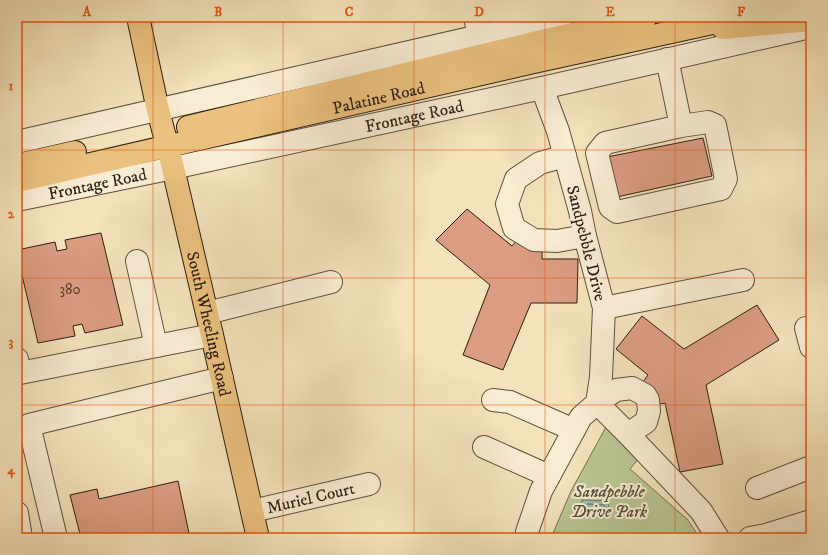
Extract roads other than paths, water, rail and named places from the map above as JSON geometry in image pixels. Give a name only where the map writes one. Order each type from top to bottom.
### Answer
[{"type":"main road","name":"South Wheeling Road","points":[[138,17],[158,110],[207,313],[258,538]]},
{"type":"main road","name":"Palatine Road","points":[[17,181],[518,47],[646,17]]},
{"type":"main road","name":"Palatine Road","points":[[17,165],[166,140],[522,65],[740,17]]},
{"type":"main road","points":[[666,33],[811,20]]},
{"type":"street","points":[[17,142],[158,110],[477,26],[562,17]]},
{"type":"street","name":"Frontage Road","points":[[17,200],[173,168],[542,88],[811,26]]},
{"type":"street","points":[[667,59],[681,126]]},
{"type":"street","name":"Sandpebble Drive","points":[[542,88],[558,131],[604,308],[602,377],[597,403]]},
{"type":"street","points":[[708,122],[715,125],[726,179],[721,189],[617,212],[610,206],[597,153],[605,143],[681,126],[708,122]]},
{"type":"street","points":[[565,156],[540,163],[516,179],[507,204],[514,228],[534,240],[557,240],[585,236]]},
{"type":"street","points":[[137,261],[156,346]]},
{"type":"street","points":[[604,308],[743,280]]},
{"type":"street","points":[[207,313],[331,282]]},
{"type":"street","points":[[17,359],[20,373],[212,335]]},
{"type":"street","points":[[56,538],[29,425],[222,378]]},
{"type":"street","points":[[527,538],[527,532],[541,491],[581,416],[616,390],[632,388],[645,395],[648,400],[649,411],[646,422],[628,434]]},
{"type":"street","points":[[493,400],[510,402],[574,430]]},
{"type":"street","points":[[597,403],[701,511],[718,538]]},
{"type":"street","points":[[484,447],[549,476]]},
{"type":"street","points":[[756,488],[811,467]]},
{"type":"street","name":"Muriel Court","points":[[252,511],[369,484]]},
{"type":"street","points":[[17,513],[22,538]]},
{"type":"street","points":[[750,538],[766,535],[811,521]]},
{"type":"water","points":[[582,500],[609,501],[608,518],[582,517]]},
{"type":"park label","name":"Sandpebble Drive Park","points":[[609,501]]}]
